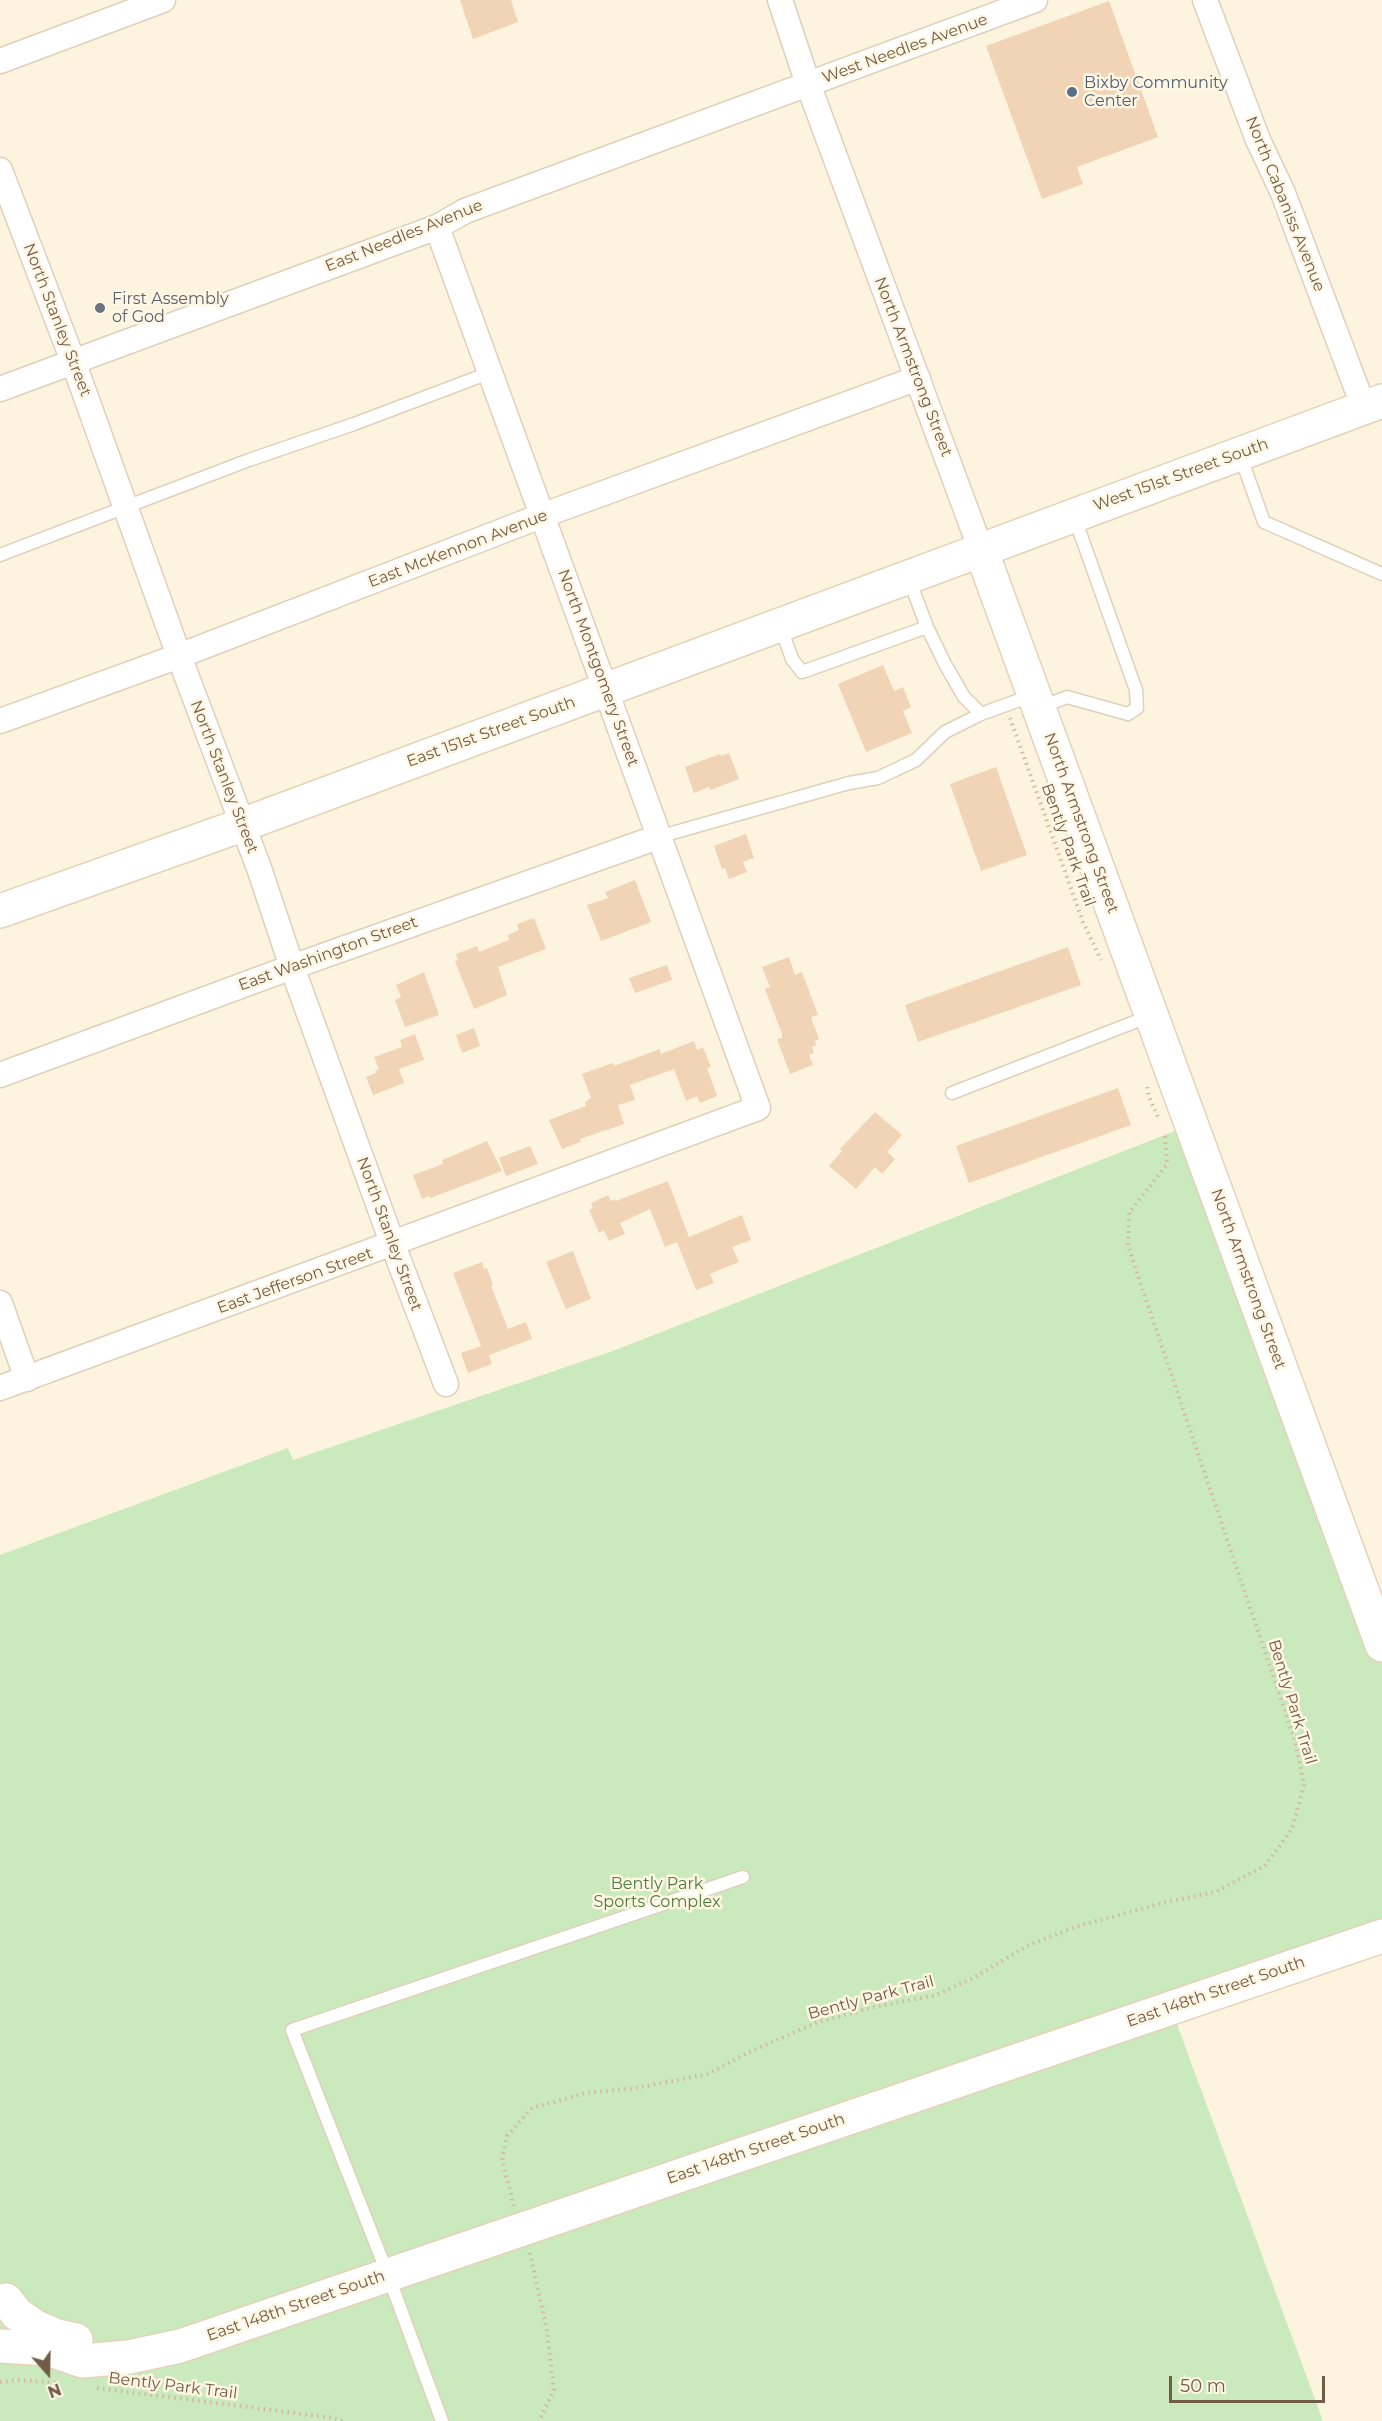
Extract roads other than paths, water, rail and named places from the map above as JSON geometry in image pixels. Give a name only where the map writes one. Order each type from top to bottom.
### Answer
[{"type":"street","points":[[0,61],[164,0]]},
{"type":"street","name":"North Armstrong Street","points":[[780,0],[808,84],[981,550],[1027,703],[1152,1016],[1382,1645]]},
{"type":"street","name":"West Needles Avenue","points":[[808,84],[1035,0]]},
{"type":"street","name":"North Cabaniss Avenue","points":[[1205,0],[1258,140],[1373,404]]},
{"type":"street","name":"East Needles Avenue","points":[[0,388],[437,226],[465,211],[808,84]]},
{"type":"street","name":"North Stanley Street","points":[[0,170],[73,361],[179,656],[260,868],[292,967],[446,1384]]},
{"type":"street","name":"North Montgomery Street","points":[[437,226],[758,1108]]},
{"type":"street","name":"East McKennon Avenue","points":[[0,721],[179,656],[542,516],[918,378]]},
{"type":"street","name":"West 151st Street South","points":[[981,550],[1373,404]]},
{"type":"street","name":"East 151st Street South","points":[[0,910],[242,825],[981,550]]},
{"type":"street","name":"East Washington Street","points":[[0,1075],[292,967],[658,837]]},
{"type":"street","name":"East Jefferson Street","points":[[0,1388],[393,1245],[758,1108]]},
{"type":"street","points":[[0,1303],[27,1379]]},
{"type":"street","name":"East 148th Street South","points":[[0,2346],[48,2349],[82,2361],[129,2356],[180,2346],[1382,1936]]},
{"type":"street","points":[[2,2302],[36,2327],[57,2336],[94,2344],[129,2356]]},
{"type":"lane","points":[[0,555],[249,460],[354,424],[489,373]]},
{"type":"lane","points":[[1239,454],[1264,522],[1382,574]]},
{"type":"lane","points":[[658,837],[808,794],[878,778],[916,760],[945,732],[981,714],[1027,703],[1067,697],[1128,714],[1137,708],[1136,690],[1074,515]]},
{"type":"lane","points":[[908,576],[927,627],[964,697],[981,714]]},
{"type":"lane","points":[[779,624],[792,658],[802,672],[927,627]]},
{"type":"lane","points":[[952,1093],[1152,1016]]},
{"type":"lane","points":[[442,2421],[388,2274],[292,2030],[743,1877]]},
{"type":"place","name":"Bixby Community Center","points":[[1072,92]]},
{"type":"place","name":"First Assembly of God","points":[[100,308]]},
{"type":"park label","name":"Bently Park Sports Complex","points":[[657,1893]]}]
